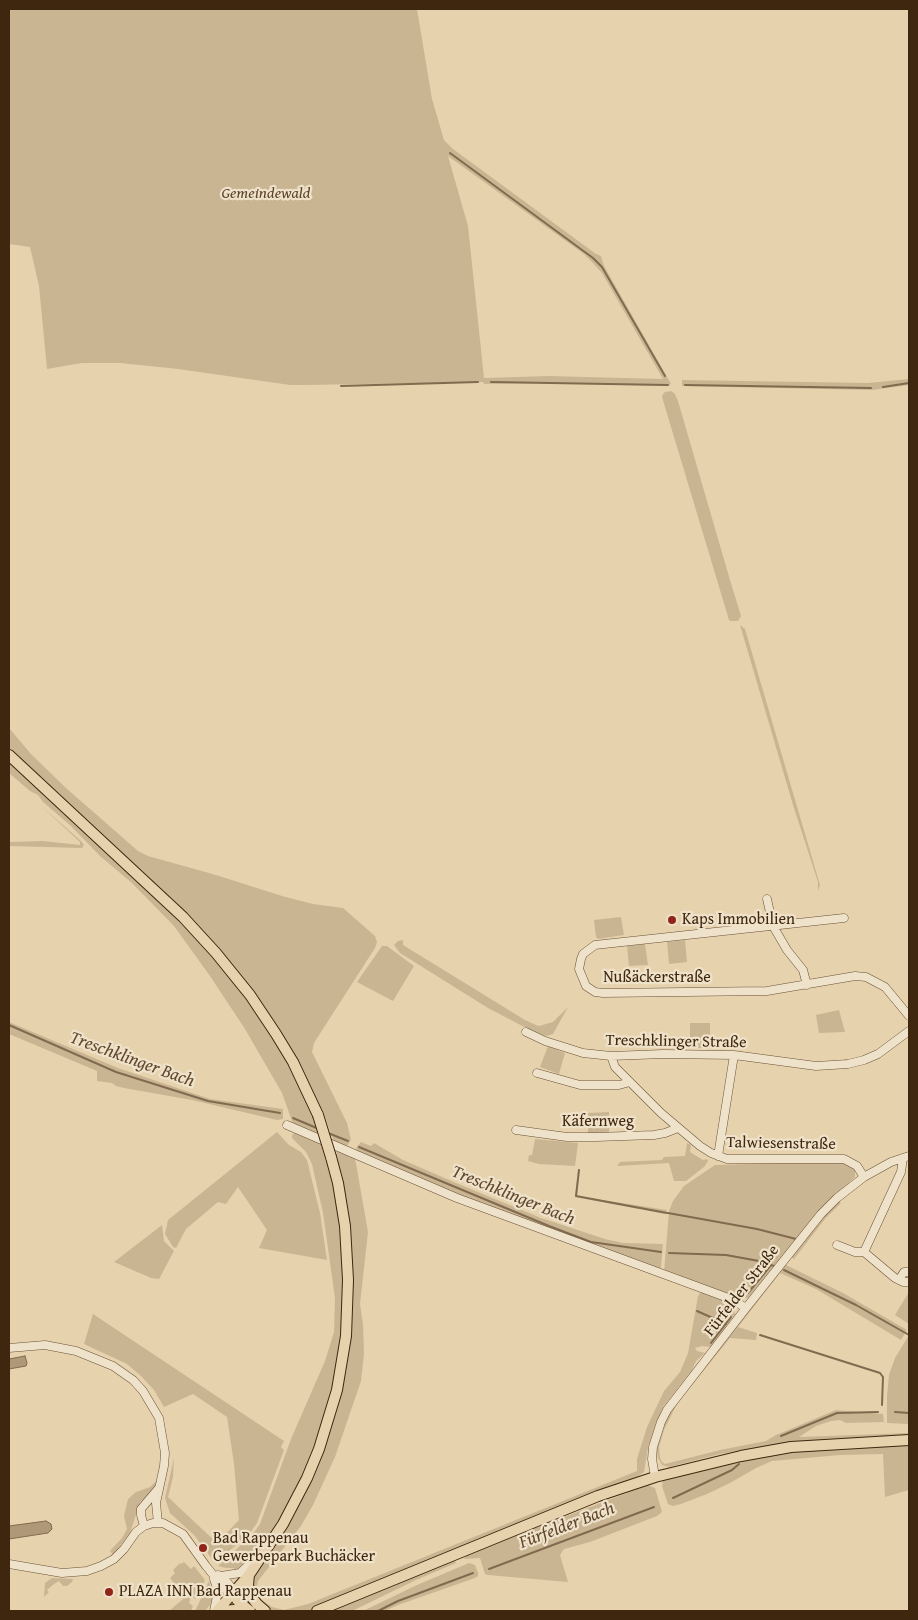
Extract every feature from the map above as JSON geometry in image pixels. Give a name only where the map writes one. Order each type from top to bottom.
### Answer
[{"type":"main road","points":[[9,755],[183,917],[216,953],[250,995],[293,1062],[318,1115],[331,1158],[341,1202],[347,1252],[348,1306],[337,1390],[319,1449],[307,1478],[271,1543],[249,1575],[215,1611]]},
{"type":"main road","points":[[318,1611],[598,1496],[655,1477],[741,1456],[791,1447],[909,1440]]},
{"type":"main road","points":[[249,1575],[250,1595],[260,1608],[265,1611]]},
{"type":"main road","points":[[233,1594],[248,1611]]},
{"type":"main road","points":[[233,1594],[240,1594],[260,1611]]},
{"type":"main road","points":[[224,1611],[248,1611]]},
{"type":"street","points":[[767,899],[773,926],[787,950],[804,970],[807,985]]},
{"type":"street","name":"Nußäckerstraße","points":[[844,918],[595,946],[583,954],[580,959],[579,969],[586,986],[595,992],[603,993],[767,991],[807,985],[844,976],[866,977],[885,987],[909,1016]]},
{"type":"street","name":"Treschklinger Straße","points":[[526,1032],[561,1047],[583,1053],[611,1056],[664,1054],[734,1055],[805,1065],[833,1065],[848,1064],[878,1054],[909,1031]]},
{"type":"street","points":[[718,1156],[734,1055]]},
{"type":"street","name":"Talwiesenstraße","points":[[611,1056],[615,1067],[678,1128],[700,1146],[718,1156],[727,1159],[844,1159],[851,1161],[857,1166],[864,1177]]},
{"type":"street","points":[[537,1073],[580,1085],[619,1085],[630,1082]]},
{"type":"street","points":[[287,1125],[457,1198],[731,1299],[746,1308]]},
{"type":"street","name":"Käfernweg","points":[[516,1130],[557,1136],[596,1138],[654,1135],[678,1128]]},
{"type":"street","name":"Fürfelder Straße","points":[[655,1477],[652,1459],[653,1447],[661,1422],[668,1410],[746,1308],[821,1214],[837,1198],[864,1177],[906,1157]]},
{"type":"street","name":"Fürfelder Straße","points":[[864,1252],[906,1157]]},
{"type":"street","points":[[837,1245],[855,1252],[864,1252],[899,1280],[909,1282]]},
{"type":"street","points":[[899,1280],[904,1272],[909,1272]]},
{"type":"street","points":[[9,1348],[36,1345],[60,1347],[76,1351],[113,1366],[133,1380],[152,1404],[162,1430],[165,1453],[156,1503],[158,1523]]},
{"type":"street","points":[[144,1526],[141,1509],[159,1487]]},
{"type":"street","points":[[9,1564],[62,1573],[87,1571],[114,1559],[136,1532],[144,1526],[158,1523],[168,1525],[183,1534],[211,1573],[228,1593],[233,1594]]},
{"type":"street","points":[[211,1573],[221,1576],[240,1573],[271,1543]]},
{"type":"street","points":[[211,1573],[218,1591],[215,1611]]},
{"type":"street","points":[[221,1576],[231,1587],[233,1594]]},
{"type":"green space","name":"Gemeindewald","points":[[9,9],[417,9],[432,99],[444,140],[453,149],[601,256],[604,266],[671,384],[667,386],[544,383],[484,384],[483,382],[290,385],[120,363],[82,363],[47,369],[39,286],[30,247],[9,244]],"holes":[[[448,156],[584,254],[602,273],[663,379],[548,376],[484,378],[468,226]]]},
{"type":"green space","points":[[909,379],[909,385],[872,390],[682,386],[682,380],[868,383]]},
{"type":"green space","points":[[671,391],[675,394],[678,401],[741,616],[738,621],[729,620],[662,397],[665,392]]},
{"type":"green space","points":[[740,625],[745,629],[820,885],[818,891],[818,882],[793,805]]},
{"type":"green space","points":[[9,728],[31,754],[66,788],[138,851],[148,856],[282,896],[313,904],[343,908],[375,936],[377,942],[375,948],[314,1043],[312,1052],[347,1123],[351,1140],[347,1146],[344,1147],[334,1142],[324,1114],[322,1114],[293,1052],[254,993],[178,906],[9,750]]},
{"type":"green space","points":[[9,761],[180,919],[247,997],[290,1064],[319,1136],[293,1124],[282,1093],[245,1029],[174,926],[132,883],[100,856],[38,795],[30,791],[9,773]]},
{"type":"green space","points":[[40,805],[81,841],[84,845],[82,848],[9,846],[9,842],[43,841],[80,845],[80,842]]},
{"type":"green space","points":[[621,917],[624,935],[598,939],[596,937],[594,920]]},
{"type":"green space","points":[[403,940],[403,945],[536,1025],[539,1026],[553,1022],[568,1007],[553,1034],[546,1036],[530,1030],[488,1008],[400,953],[394,945],[398,941]]},
{"type":"green space","points":[[685,940],[687,962],[669,964],[667,942]]},
{"type":"green space","points":[[645,944],[648,965],[629,966],[627,946]]},
{"type":"green space","points":[[382,946],[387,946],[414,966],[393,1001],[357,982]]},
{"type":"green space","points":[[839,1010],[845,1032],[819,1033],[816,1015]]},
{"type":"green space","points":[[9,1022],[118,1068],[210,1099],[283,1109],[283,1119],[277,1120],[192,1100],[124,1088],[112,1083],[97,1081],[97,1071],[9,1034]]},
{"type":"green space","points":[[690,1023],[710,1023],[710,1048],[690,1048]]},
{"type":"green space","points":[[548,1046],[565,1053],[559,1074],[540,1067]]},
{"type":"green space","points":[[609,1112],[609,1133],[588,1133],[588,1113]]},
{"type":"green space","points":[[277,1132],[289,1145],[301,1152],[307,1160],[320,1213],[327,1260],[259,1248],[267,1230],[238,1187],[226,1204],[218,1202],[186,1229],[176,1248],[173,1247],[165,1234],[168,1220]]},
{"type":"green space","points":[[296,1132],[322,1143],[334,1184],[340,1220],[344,1281],[338,1359],[330,1401],[314,1449],[289,1503],[262,1547],[235,1572],[234,1568],[218,1566],[252,1535],[260,1524],[291,1439],[325,1361],[334,1332],[335,1298],[323,1213],[312,1164],[306,1152],[292,1138],[292,1135]]},
{"type":"green space","points":[[535,1139],[578,1143],[575,1166],[539,1164],[528,1161],[529,1155],[532,1155]]},
{"type":"green space","points":[[361,1142],[371,1146],[374,1143],[403,1160],[541,1218],[623,1243],[663,1244],[661,1267],[660,1269],[606,1251],[492,1209],[358,1153],[356,1148]]},
{"type":"green space","points":[[687,1143],[691,1145],[690,1152],[708,1161],[704,1167],[686,1181],[674,1181],[669,1163],[617,1166],[620,1162],[662,1160],[664,1157],[685,1156]]},
{"type":"green space","points":[[336,1149],[355,1158],[368,1232],[360,1304],[364,1354],[361,1381],[335,1457],[313,1505],[301,1526],[258,1581],[256,1591],[259,1598],[272,1607],[284,1610],[308,1604],[637,1471],[637,1459],[647,1427],[664,1391],[680,1372],[688,1353],[698,1296],[701,1292],[730,1302],[735,1314],[711,1347],[702,1346],[695,1348],[697,1351],[705,1353],[696,1361],[692,1370],[663,1407],[648,1447],[644,1472],[637,1477],[308,1611],[268,1611],[255,1600],[252,1586],[254,1578],[289,1525],[310,1479],[352,1314],[352,1251]]},
{"type":"green space","points":[[839,1161],[849,1163],[855,1169],[855,1177],[819,1211],[748,1298],[737,1298],[664,1272],[669,1211],[673,1201],[684,1186],[715,1165]]},
{"type":"green space","points":[[578,1169],[580,1169],[577,1196],[667,1210],[665,1214],[575,1197]]},
{"type":"green space","points":[[838,1201],[841,1203],[825,1219],[794,1259],[791,1257],[807,1235]]},
{"type":"green space","points":[[162,1225],[164,1241],[174,1251],[159,1279],[151,1278],[114,1262]]},
{"type":"green space","points":[[784,1264],[843,1293],[907,1330],[901,1340],[816,1289],[780,1273],[738,1327],[757,1333],[756,1340],[730,1338],[678,1402],[664,1430],[659,1447],[662,1462],[665,1464],[766,1441],[836,1410],[883,1414],[884,1422],[846,1423],[840,1420],[831,1421],[816,1426],[799,1437],[909,1433],[909,1436],[798,1441],[720,1454],[669,1467],[662,1465],[658,1458],[656,1447],[669,1410]]},
{"type":"green space","points":[[909,1292],[909,1324],[895,1315]]},
{"type":"green space","points":[[93,1314],[284,1441],[281,1447],[284,1450],[257,1523],[250,1533],[215,1563],[195,1536],[170,1513],[165,1498],[174,1458],[173,1477],[168,1497],[217,1543],[239,1520],[234,1464],[227,1417],[193,1394],[164,1407],[154,1390],[127,1364],[84,1344]]},
{"type":"green space","points":[[909,1335],[909,1424],[887,1423],[889,1375],[895,1358]]},
{"type":"green space","points":[[909,1444],[909,1490],[885,1497],[883,1454],[840,1455],[772,1461],[707,1494],[673,1506],[668,1504],[662,1486],[663,1480],[741,1459],[810,1449]]},
{"type":"green space","points":[[158,1479],[151,1493],[140,1502],[130,1533],[113,1555],[110,1551],[122,1538],[127,1529],[124,1516],[128,1499],[136,1492],[150,1487]]},
{"type":"green space","points":[[648,1485],[655,1488],[662,1512],[657,1516],[590,1542],[564,1549],[560,1555],[568,1582],[488,1575],[485,1574],[480,1558],[464,1559],[467,1554]]},
{"type":"green space","points":[[454,1559],[456,1563],[352,1611],[326,1611]]},
{"type":"green space","points":[[184,1562],[191,1569],[194,1566],[205,1580],[196,1599],[191,1597],[189,1603],[193,1606],[191,1611],[169,1611],[183,1599],[172,1585],[174,1583],[170,1578],[175,1573],[173,1570],[180,1563]]},
{"type":"green space","points":[[469,1563],[475,1565],[478,1576],[475,1578],[385,1611],[363,1611],[417,1585]]},
{"type":"green space","points":[[52,1578],[73,1579],[67,1586],[63,1586],[59,1581],[54,1584],[47,1590],[49,1592],[44,1597],[45,1583]]},
{"type":"green space","points":[[209,1581],[213,1595],[210,1605],[205,1611],[195,1611]]},
{"type":"shaded area","points":[[25,1356],[26,1366],[9,1369],[9,1359]]},
{"type":"shaded area","points":[[46,1521],[51,1524],[52,1529],[48,1533],[9,1539],[9,1526]]},
{"type":"waterway","points":[[450,153],[593,258],[602,267],[665,376]]},
{"type":"waterway","points":[[341,386],[478,382]]},
{"type":"waterway","points":[[491,382],[668,385]]},
{"type":"waterway","points":[[883,387],[909,383]]},
{"type":"waterway","points":[[685,385],[871,388]]},
{"type":"waterway","name":"Treschklinger Bach","points":[[9,1025],[116,1072],[208,1101],[280,1113]]},
{"type":"waterway","name":"Treschklinger Bach","points":[[293,1118],[319,1129]]},
{"type":"waterway","name":"Treschklinger Bach","points":[[328,1133],[348,1141]]},
{"type":"waterway","name":"Treschklinger Bach","points":[[359,1147],[591,1242],[661,1252]]},
{"type":"waterway","points":[[579,1170],[576,1196],[667,1213]]},
{"type":"waterway","points":[[668,1213],[757,1229],[796,1239]]},
{"type":"waterway","name":"Treschklinger Bach","points":[[669,1253],[726,1255],[759,1261],[774,1266]]},
{"type":"waterway","points":[[748,1293],[771,1265]]},
{"type":"waterway","name":"Treschklinger Bach","points":[[784,1270],[856,1305],[909,1335]]},
{"type":"waterway","points":[[697,1311],[726,1324]]},
{"type":"waterway","points":[[711,1343],[731,1317]]},
{"type":"waterway","points":[[760,1335],[880,1373],[883,1377],[882,1405]]},
{"type":"waterway","name":"Fürfelder Bach","points":[[781,1436],[837,1413],[878,1412]]},
{"type":"waterway","name":"Fürfelder Bach","points":[[895,1412],[909,1413]]},
{"type":"waterway","name":"Fürfelder Bach","points":[[673,1498],[732,1470],[739,1464]]},
{"type":"waterway","name":"Fürfelder Bach","points":[[489,1569],[654,1507]]},
{"type":"waterway","name":"Fürfelder Bach","points":[[378,1611],[398,1601],[473,1573]]},
{"type":"place","name":"Kaps Immobilien","points":[[672,920]]},
{"type":"place","name":"Bad Rappenau Gewerbepark Buchäcker","points":[[203,1548]]},
{"type":"place","name":"PLAZA INN Bad Rappenau","points":[[109,1592]]}]
